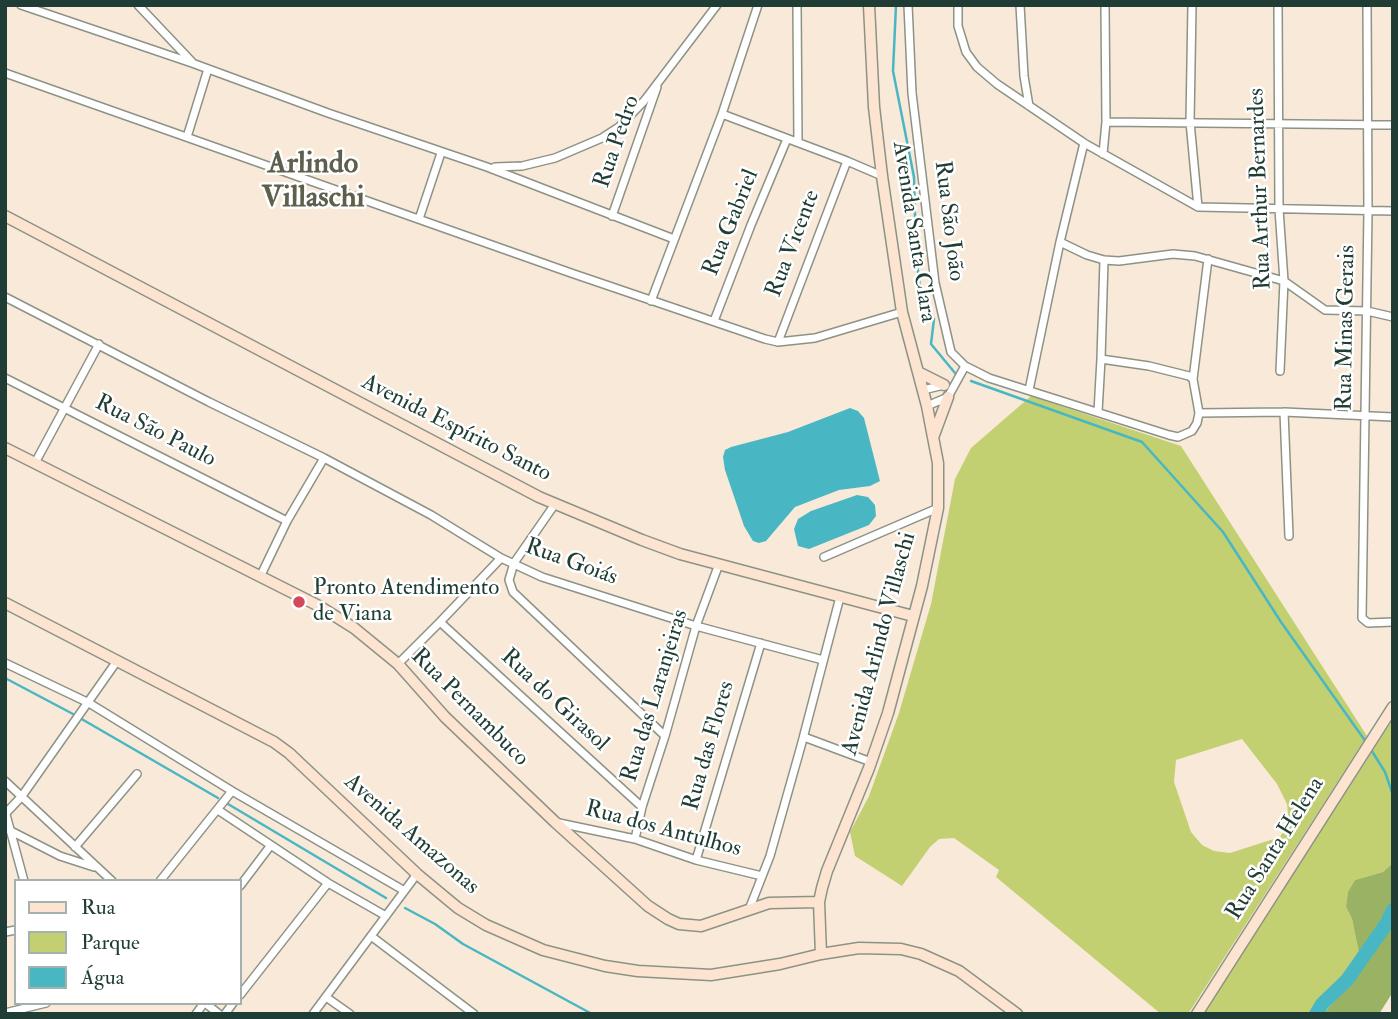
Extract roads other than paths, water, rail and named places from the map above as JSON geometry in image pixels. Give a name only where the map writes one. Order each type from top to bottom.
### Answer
[{"type":"street","points":[[21,5],[487,167],[674,239]]},
{"type":"street","points":[[138,5],[192,63]]},
{"type":"street","points":[[487,167],[507,168],[539,163],[602,138],[632,114],[717,5]]},
{"type":"street","points":[[651,301],[722,114],[758,5]]},
{"type":"street","points":[[797,5],[798,142]]},
{"type":"street","name":"Avenida Santa Clara","points":[[869,5],[874,107],[902,313],[923,390],[938,463]]},
{"type":"street","name":"Rua São João","points":[[908,5],[912,93],[935,282],[951,352],[965,366]]},
{"type":"street","points":[[958,5],[958,26],[966,52],[987,76],[1084,143],[1198,206],[1393,211]]},
{"type":"street","points":[[1020,5],[1024,76],[1029,106]]},
{"type":"street","points":[[1103,154],[1106,122],[1105,5]]},
{"type":"street","points":[[1192,5],[1190,121],[1198,206]]},
{"type":"street","name":"Rua Arthur Bernardes","points":[[1278,5],[1277,123],[1284,281],[1280,371]]},
{"type":"street","name":"Rua Minas Gerais","points":[[1367,5],[1368,211],[1362,618],[1368,624],[1393,622]]},
{"type":"street","points":[[187,137],[208,69]]},
{"type":"street","points":[[5,73],[651,301],[778,342],[815,338],[902,313]]},
{"type":"street","name":"Rua Pedro","points":[[612,215],[660,80]]},
{"type":"street","points":[[722,114],[847,160],[882,176]]},
{"type":"street","points":[[1106,122],[1393,125]]},
{"type":"street","name":"Rua Gabriel","points":[[714,321],[787,138]]},
{"type":"street","points":[[1029,390],[1084,143]]},
{"type":"street","points":[[419,219],[441,153]]},
{"type":"street","name":"Rua Vicente","points":[[778,342],[847,160]]},
{"type":"street","name":"Avenida Espírito Santo","points":[[5,216],[385,418],[555,504],[642,540],[719,564],[913,616]]},
{"type":"street","points":[[1060,242],[1087,256],[1104,260],[1119,261],[1173,254],[1208,259],[1284,281],[1325,310],[1367,311],[1393,317]]},
{"type":"street","points":[[933,437],[950,384],[965,366],[989,378],[1178,437],[1192,431],[1199,413],[1193,379],[1208,259]]},
{"type":"street","points":[[1098,412],[1104,260]]},
{"type":"street","name":"Rua Goiás","points":[[5,297],[324,458],[430,515],[501,558],[541,577],[696,625],[823,660]]},
{"type":"street","points":[[35,463],[99,344]]},
{"type":"street","points":[[1101,359],[1149,366],[1193,379]]},
{"type":"street","points":[[918,372],[950,384]]},
{"type":"street","name":"Rua São Paulo","points":[[5,377],[287,521]]},
{"type":"street","points":[[923,390],[950,384]]},
{"type":"street","points":[[926,405],[948,397]]},
{"type":"street","points":[[1199,413],[1284,412],[1393,417]]},
{"type":"street","points":[[1284,412],[1289,536]]},
{"type":"street","name":"Rua Pernambuco","points":[[5,448],[337,616],[398,664],[445,717],[555,822],[648,906],[668,919],[679,924],[701,926],[750,907],[782,902],[819,902]]},
{"type":"street","points":[[260,577],[287,521],[324,458]]},
{"type":"street","name":"Avenida Arlindo Villaschi","points":[[821,954],[819,902],[827,871],[888,713],[922,586],[938,508],[938,463]]},
{"type":"street","points":[[555,504],[514,563],[509,580],[513,592],[665,736]]},
{"type":"street","points":[[824,557],[938,508]]},
{"type":"street","points":[[398,664],[501,558]]},
{"type":"street","name":"Rua das Laranjeiras","points":[[635,839],[696,625],[719,564]]},
{"type":"street","points":[[750,907],[804,737],[840,597]]},
{"type":"street","name":"Avenida Amazonas","points":[[5,604],[274,742],[417,874],[458,908],[486,925],[542,950],[605,966],[669,974],[711,975],[780,964],[821,954],[882,947],[921,954],[959,971],[1017,1014]]},
{"type":"street","name":"Rua do Girasol","points":[[440,622],[642,807]]},
{"type":"street","name":"Rua das Flores","points":[[696,860],[761,643]]},
{"type":"street","points":[[22,879],[5,812],[22,796],[117,661]]},
{"type":"street","points":[[5,663],[87,706],[403,890]]},
{"type":"street","name":"Rua Santa Helena","points":[[1197,1014],[1393,707]]},
{"type":"street","points":[[804,737],[871,762]]},
{"type":"street","points":[[75,847],[137,774]]},
{"type":"street","points":[[5,780],[110,879]]},
{"type":"street","points":[[162,879],[232,791]]},
{"type":"street","points":[[218,810],[328,883],[386,916]]},
{"type":"street","name":"Rua dos Antulhos","points":[[555,822],[635,839],[696,860],[762,876]]},
{"type":"street","points":[[8,830],[60,856],[98,869]]},
{"type":"street","points":[[242,883],[271,845]]},
{"type":"street","points":[[313,1014],[417,874]]},
{"type":"street","points":[[242,992],[328,883]]},
{"type":"street","points":[[371,936],[474,1014]]},
{"type":"street","points":[[326,996],[350,1014]]},
{"type":"street","points":[[5,1013],[38,1005]]},
{"type":"water","points":[[850,408],[858,411],[864,418],[880,481],[870,486],[839,490],[795,507],[766,541],[753,541],[744,526],[725,470],[725,450],[788,432]]},
{"type":"water","points":[[857,495],[868,497],[875,505],[876,516],[869,525],[809,549],[798,546],[794,529],[798,519],[811,511]]},
{"type":"waterway","points":[[896,5],[893,71],[914,177],[916,256],[921,295],[934,319],[931,344],[955,373]]},
{"type":"waterway","points":[[971,381],[1142,442],[1223,532],[1281,622],[1366,742]]},
{"type":"waterway","points":[[5,678],[218,798]]},
{"type":"waterway","points":[[1370,748],[1385,772],[1393,795]]},
{"type":"waterway","points":[[228,804],[386,898]]},
{"type":"waterway","points":[[405,908],[435,924],[463,944],[592,1014]]},
{"type":"waterway","points":[[1316,1014],[1322,1004],[1347,980],[1387,923],[1393,910]]},
{"type":"place","name":"Pronto Atendimento de Viana","points":[[299,602]]},
{"type":"district","name":"Arlindo Villaschi","points":[[313,183]]}]
